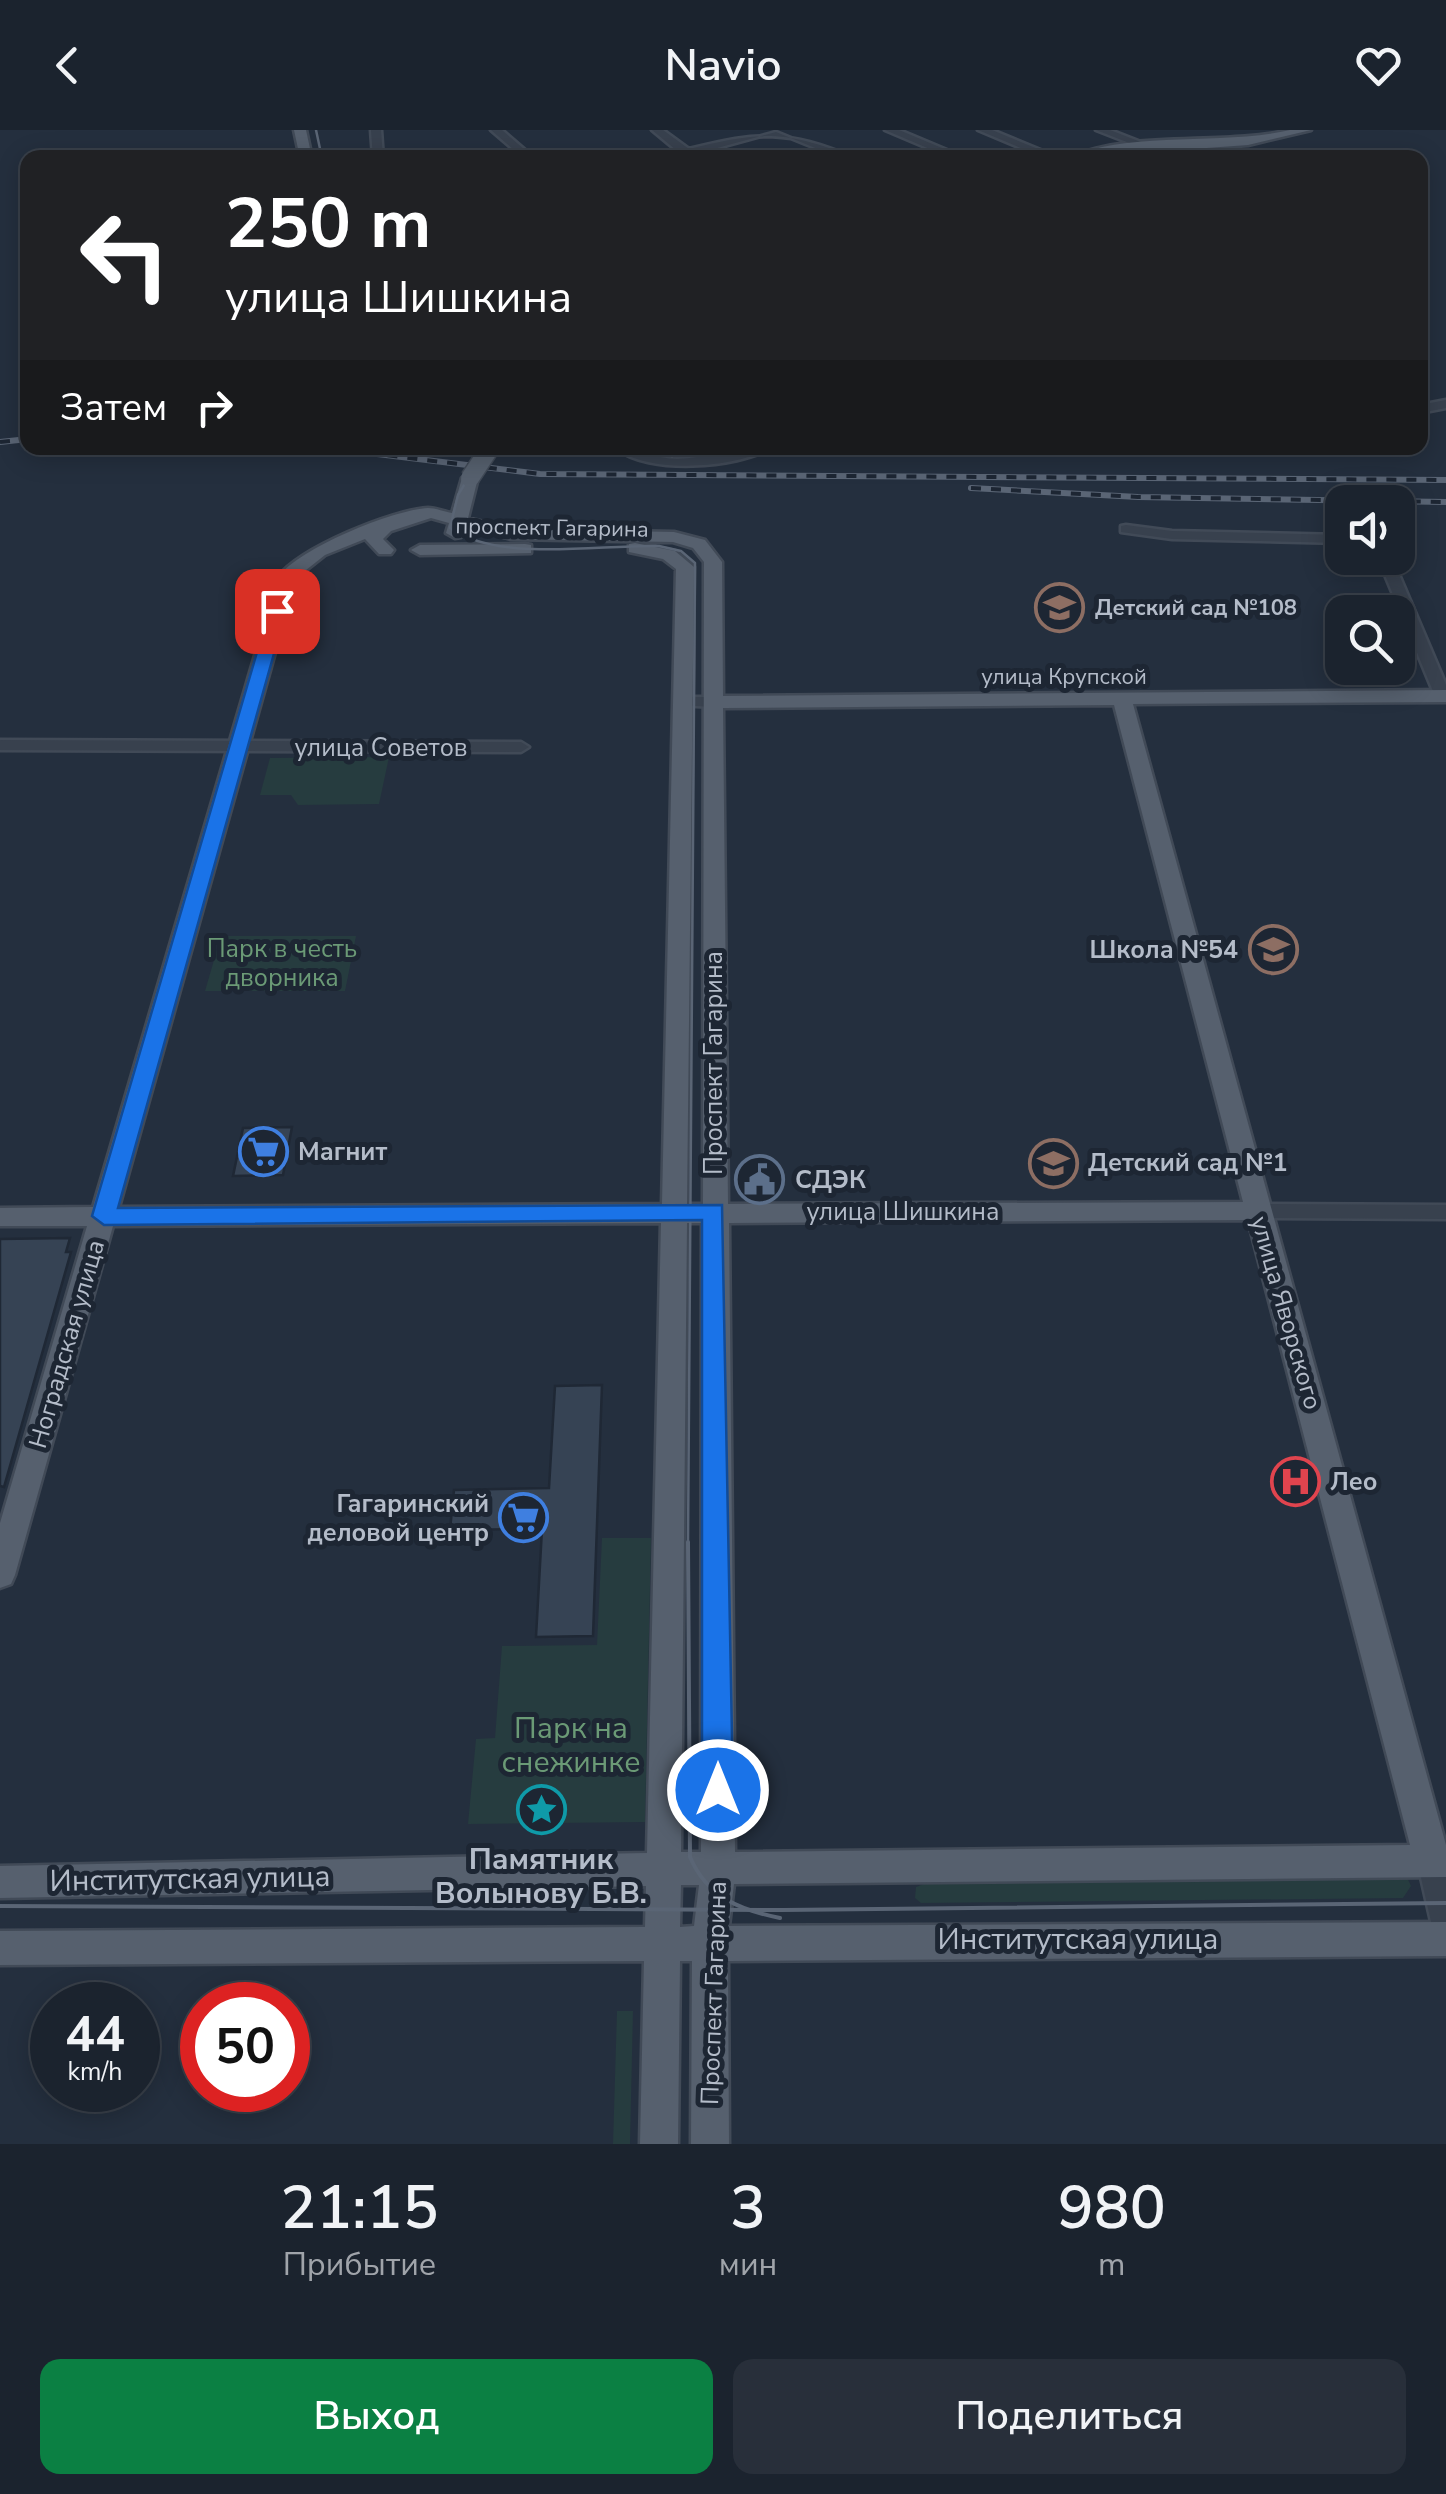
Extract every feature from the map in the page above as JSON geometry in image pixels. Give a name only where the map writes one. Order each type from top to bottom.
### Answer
[{"type":"main road","points":[[1105,150],[1135,142],[1240,144],[1306,130]]},
{"type":"main road","points":[[320,550],[420,514],[470,478],[485,455]]},
{"type":"main road","points":[[420,550],[456,533],[470,478]]},
{"type":"main road","name":"проспект Гагарина","points":[[420,514],[444,514],[460,522],[511,534],[643,535],[699,544],[713,562],[715,702]]},
{"type":"main road","points":[[385,527],[373,540],[385,550]]},
{"type":"main road","name":"проспект Гагарина","points":[[320,550],[624,548],[677,558],[686,566],[682,739]]},
{"type":"main road","name":"Ноградская улица","points":[[0,1575],[287,577],[296,565],[320,550]]},
{"type":"main road","name":"улица Крупской","points":[[715,702],[1122,702],[1444,696]]},
{"type":"main road","name":"Проспект Гагарина","points":[[710,2144],[710,1943],[718,1868],[715,702]]},
{"type":"main road","name":"улица Яворского","points":[[1122,702],[1256,1211],[1439,1860]]},
{"type":"main road","name":"Проспект Гагарина","points":[[660,2144],[659,1943],[682,739]]},
{"type":"main road","name":"улица Шишкина","points":[[0,1217],[1256,1211]]},
{"type":"main road","name":"Институтская улица","points":[[0,1882],[718,1868],[1439,1860]]},
{"type":"main road","name":"Институтская улица","points":[[0,1948],[1446,1939]]},
{"type":"street","points":[[496,130],[520,150]]},
{"type":"street","points":[[658,130],[684,150]]},
{"type":"street","points":[[707,150],[776,130],[829,150]]},
{"type":"street","points":[[890,130],[941,150]]},
{"type":"street","points":[[983,130],[1035,150]]},
{"type":"street","points":[[1101,130],[1135,142],[1154,130]]},
{"type":"street","points":[[634,455],[663,464],[720,455]]},
{"type":"street","points":[[1126,529],[1172,536],[1325,539]]},
{"type":"street","points":[[1392,575],[1444,696]]},
{"type":"street","name":"улица Крупской","points":[[683,702],[715,702]]},
{"type":"street","name":"улица Советов","points":[[0,745],[521,746]]},
{"type":"street","name":"улица Шишкина","points":[[1256,1211],[1446,1212]]},
{"type":"street","name":"улица Яворского","points":[[1439,1860],[1446,1926]]},
{"type":"green space","points":[[389,757],[379,804],[298,805],[291,795],[260,795],[270,758]]},
{"type":"green space","name":"Парк в честь дворника","points":[[221,936],[356,936],[345,991],[205,991]]},
{"type":"green space","name":"Парк на снежинке","points":[[602,1538],[651,1538],[645,1822],[468,1824],[476,1739],[495,1738],[502,1646],[597,1645]]},
{"type":"green space","points":[[1405,1873],[1411,1886],[1403,1898],[921,1903],[915,1898],[916,1887],[938,1879]]},
{"type":"green space","points":[[617,2011],[633,2011],[630,2144],[613,2144]]},
{"type":"building","name":"Магнит","points":[[292,1127],[283,1175],[233,1176],[243,1128]]},
{"type":"building","points":[[70,1238],[66,1252],[71,1252],[4,1487],[0,1486],[0,1239]]},
{"type":"building","name":"Гагаринский деловой центр","points":[[602,1385],[593,1636],[536,1637],[542,1529],[450,1530],[454,1490],[549,1488],[555,1386]]},
{"type":"tram line","points":[[316,130],[320,150]]},
{"type":"tram line","points":[[483,455],[458,495],[450,528],[471,539],[522,549],[659,546],[681,551],[695,563],[688,1543]]},
{"type":"tram line","points":[[668,455],[674,455]]},
{"type":"tram line","points":[[688,1543],[690,1857],[715,1892],[748,1910]]},
{"type":"tram line","points":[[748,1910],[1446,1903]]},
{"type":"tram line","points":[[0,1906],[748,1910]]},
{"type":"tram line","points":[[748,1910],[780,1918]]},
{"type":"railway","points":[[0,442],[20,440]]},
{"type":"railway","points":[[385,455],[540,474],[1446,480]]},
{"type":"railway","points":[[971,488],[1138,497],[1446,502]]},
{"type":"place","name":"Детский сад №108","points":[[1060,608]]},
{"type":"place","name":"Школа №54","points":[[1273,950]]},
{"type":"place","name":"Магнит","points":[[263,1152]]},
{"type":"place","name":"Детский сад №1","points":[[1053,1163]]},
{"type":"place","name":"СДЭК","points":[[760,1180]]},
{"type":"place","name":"Лео","points":[[1295,1482]]},
{"type":"place","name":"Гагаринский деловой центр","points":[[524,1518]]},
{"type":"place","name":"Памятник Волынову Б.В.","points":[[541,1810]]},
{"type":"route","points":[[277,611],[104,1216],[714,1211],[718,1790]]}]
